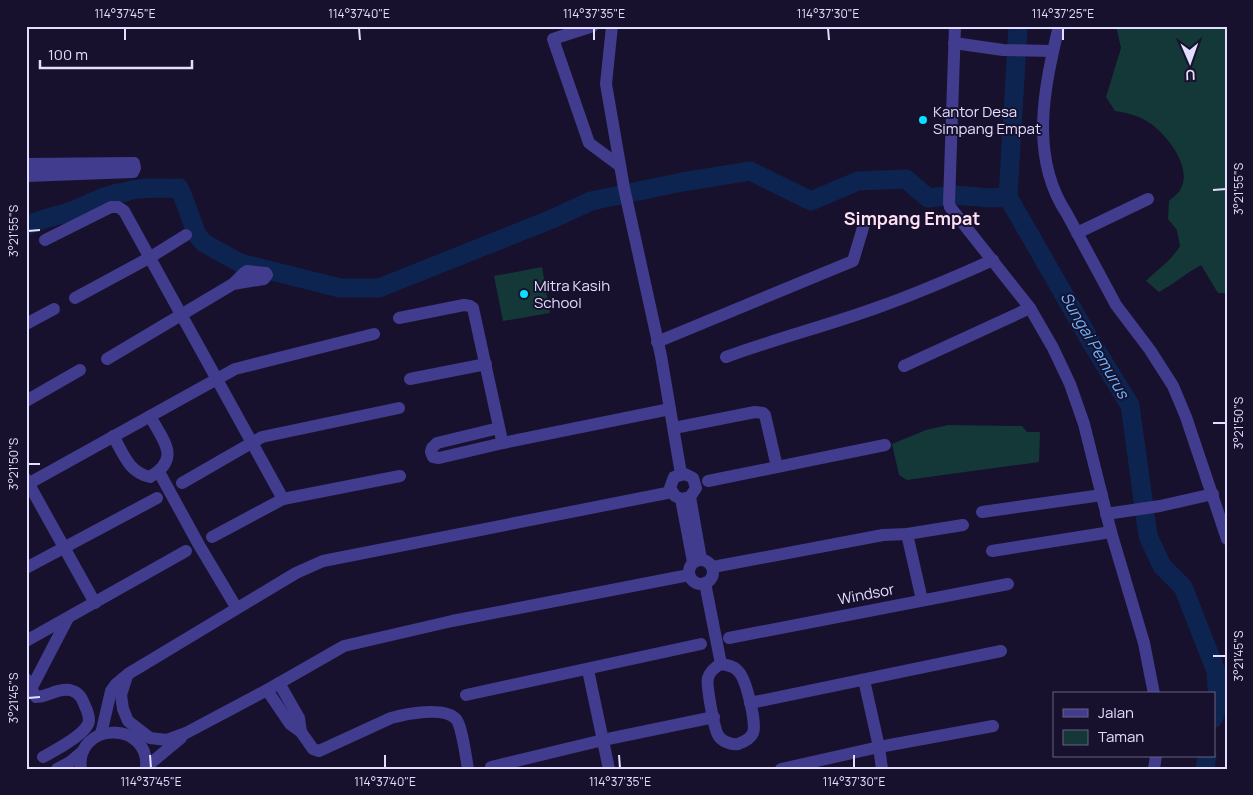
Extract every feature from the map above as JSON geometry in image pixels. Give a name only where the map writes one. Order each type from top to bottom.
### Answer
[{"type":"street","points":[[593,26],[553,39],[589,143],[620,166]]},
{"type":"street","points":[[612,26],[606,84],[624,188],[674,428],[681,474]]},
{"type":"street","points":[[955,26],[950,207],[994,260],[1030,308],[1053,348],[1070,384],[1084,424],[1106,514],[1144,643],[1154,692]]},
{"type":"street","points":[[1059,26],[1044,104],[1045,160],[1050,182],[1116,305],[1150,350],[1173,386],[1186,417],[1227,539]]},
{"type":"street","points":[[954,43],[1002,50],[1053,51]]},
{"type":"street","points":[[26,164],[58,169],[133,172],[135,170],[134,163],[58,169],[26,176]]},
{"type":"street","points":[[1077,232],[1148,199]]},
{"type":"street","points":[[45,240],[111,207],[118,207],[124,211],[283,499]]},
{"type":"street","points":[[656,342],[854,261],[865,222]]},
{"type":"street","points":[[75,298],[149,258],[186,235]]},
{"type":"street","points":[[726,357],[764,343],[875,309],[927,290],[994,260]]},
{"type":"street","points":[[107,358],[233,284]]},
{"type":"street","points":[[399,318],[464,305],[470,306],[475,313],[503,443]]},
{"type":"street","points":[[904,366],[1030,308]]},
{"type":"street","points":[[26,324],[54,310]]},
{"type":"street","points":[[95,603],[27,482],[235,368],[374,334]]},
{"type":"street","points":[[410,379],[486,364]]},
{"type":"street","points":[[26,401],[80,370]]},
{"type":"street","points":[[182,483],[252,442],[272,435],[399,408]]},
{"type":"street","points":[[499,428],[437,443],[432,448],[433,457],[439,458],[670,409]]},
{"type":"street","points":[[674,428],[754,412],[763,413],[777,467]]},
{"type":"street","points":[[113,436],[132,470],[140,475],[150,477],[166,465],[169,457],[168,449],[150,416]]},
{"type":"street","points":[[708,481],[885,445]]},
{"type":"street","points":[[159,472],[236,607]]},
{"type":"street","points":[[101,734],[111,692],[116,684],[128,674],[236,607],[296,573],[323,561],[681,496],[696,488],[694,480],[690,476],[681,474],[672,480],[670,484],[681,496],[694,565],[693,582],[697,584],[705,583],[712,578],[713,568],[706,560],[694,565],[344,646],[267,690],[186,733],[167,740],[150,738],[128,721],[123,709],[121,695],[128,674]]},
{"type":"street","points":[[212,537],[283,499],[400,476]]},
{"type":"street","points":[[982,512],[1102,494]]},
{"type":"street","points":[[1106,514],[1160,506],[1213,494]]},
{"type":"street","points":[[26,568],[157,498]]},
{"type":"street","points":[[713,568],[883,535],[907,534],[963,525]]},
{"type":"street","points":[[992,551],[1111,532]]},
{"type":"street","points":[[907,534],[922,600]]},
{"type":"street","points":[[26,641],[186,551]]},
{"type":"street","points":[[705,583],[721,664]]},
{"type":"street","name":"Windsor","points":[[729,638],[1008,584]]},
{"type":"street","points":[[43,757],[62,747],[86,728],[89,721],[80,695],[72,691],[62,690],[36,697],[29,684],[68,618]]},
{"type":"street","points":[[466,695],[702,644]]},
{"type":"street","points":[[750,703],[1001,652]]},
{"type":"street","points":[[721,664],[733,667],[739,671],[743,678],[755,725],[754,733],[747,741],[733,744],[717,734],[707,686],[708,679],[715,668],[721,664]]},
{"type":"street","points":[[588,670],[609,769]]},
{"type":"street","points":[[864,680],[882,769]]},
{"type":"street","points":[[279,683],[299,718],[301,732]]},
{"type":"street","points":[[267,690],[290,724],[301,732],[313,749],[319,751],[391,718],[415,713],[442,713],[456,720],[464,746],[468,769]]},
{"type":"street","points":[[491,767],[603,740],[714,717]]},
{"type":"street","points":[[781,769],[879,747],[993,726]]},
{"type":"street","points":[[57,769],[70,762],[93,739],[101,734],[118,732],[133,738],[144,752],[146,768]]},
{"type":"street","points":[[146,768],[186,733]]},
{"type":"street","points":[[81,769],[83,751]]},
{"type":"green space","points":[[1116,26],[1227,26],[1227,293],[1218,293],[1201,265],[1159,292],[1146,281],[1168,261],[1180,246],[1177,230],[1168,219],[1169,201],[1180,190],[1183,172],[1176,152],[1163,134],[1140,118],[1115,111],[1106,97],[1121,48]]},
{"type":"green space","points":[[542,267],[550,313],[503,321],[494,276]]},
{"type":"green space","points":[[948,425],[1022,426],[1027,432],[1040,432],[1039,462],[907,480],[899,475],[892,444],[926,430]]},
{"type":"waterway","name":"Sungai Pemurus","points":[[1018,26],[1008,197],[1094,347],[1130,405],[1148,536],[1162,566],[1183,587],[1216,671],[1218,700],[1216,709]]},
{"type":"waterway","points":[[26,226],[75,210],[112,194],[137,189],[179,188],[197,235],[204,243],[240,263],[340,288],[379,288],[552,219],[591,201],[682,182],[750,171],[811,201],[858,181],[906,179],[928,198],[955,195],[990,198],[1008,197]]},
{"type":"waterway","name":"Sungai Pemurus","points":[[1205,769],[1207,758]]},
{"type":"place","name":"Kantor Desa Simpang Empat","points":[[923,120]]},
{"type":"place","name":"Mitra Kasih School","points":[[524,294]]},
{"type":"district","name":"Simpang Empat","points":[[912,218]]}]
